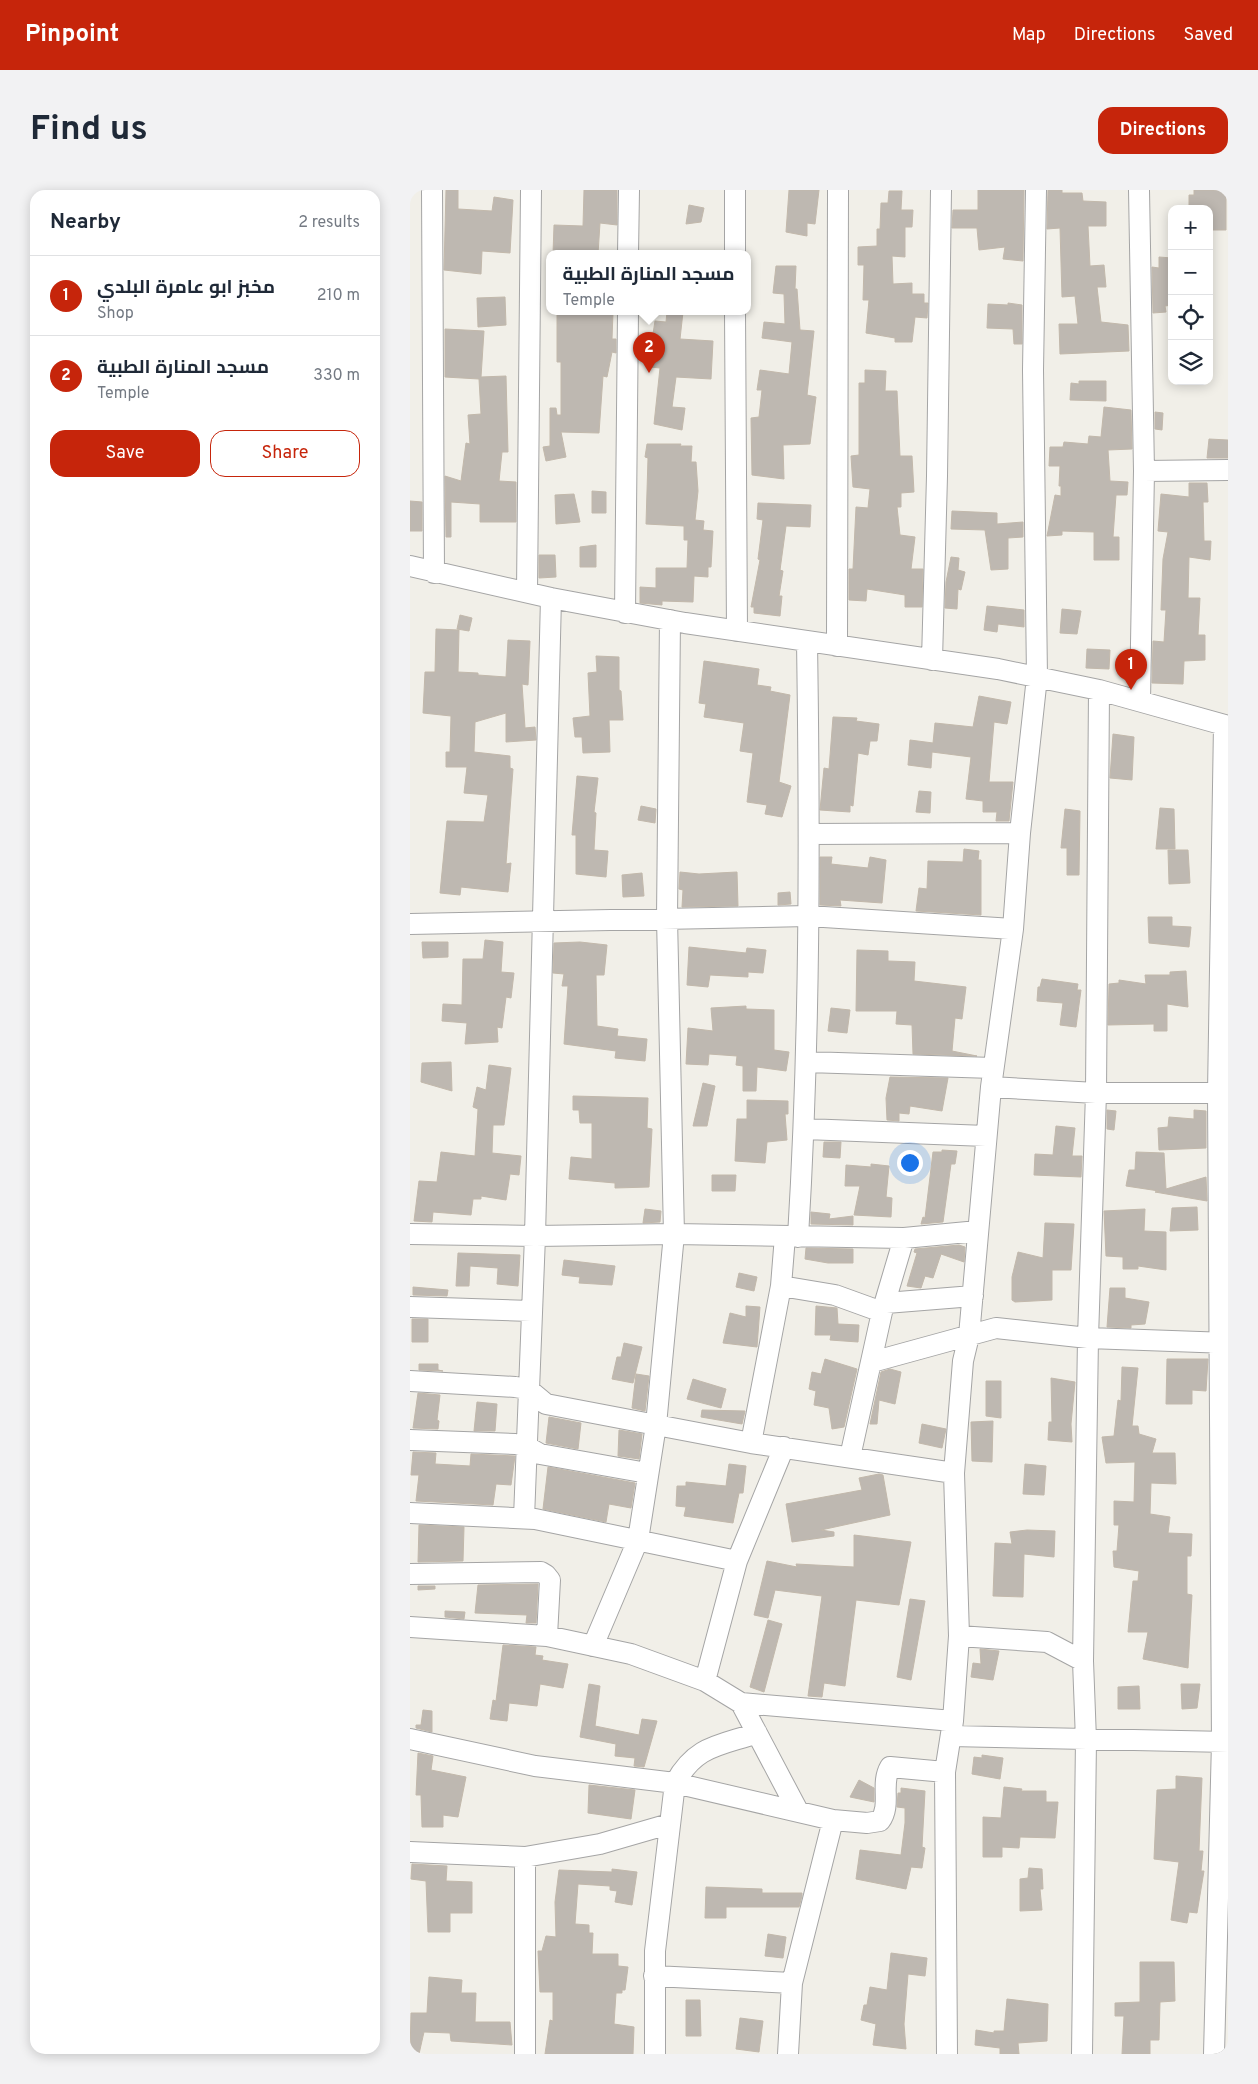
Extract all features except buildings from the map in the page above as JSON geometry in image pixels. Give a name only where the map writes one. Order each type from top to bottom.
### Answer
[{"type":"street","points":[[432,190],[434,573]]},
{"type":"street","points":[[527,592],[531,190]]},
{"type":"street","points":[[628,250],[629,190]]},
{"type":"street","points":[[735,190],[735,250]]},
{"type":"street","points":[[836,646],[838,190]]},
{"type":"street","points":[[932,660],[938,476],[941,190]]},
{"type":"street","points":[[947,2054],[945,1772],[952,1728],[959,1636],[954,1473],[963,1361],[969,1336],[973,1296],[992,1077],[1013,929],[1020,833],[1037,676],[1033,370],[1036,190]]},
{"type":"street","points":[[1139,190],[1144,470],[1140,701]]},
{"type":"street","points":[[625,612],[628,315]]},
{"type":"street","points":[[736,315],[737,631]]},
{"type":"street","points":[[1144,470],[1228,470]]},
{"type":"street","points":[[410,566],[434,573],[551,598],[670,620],[1037,676],[1100,690],[1226,725],[1223,1093],[1225,1742],[1214,2054]]},
{"type":"street","points":[[524,1518],[535,1236],[541,922],[551,598]]},
{"type":"street","points":[[593,1646],[638,1540],[656,1425],[674,1234],[667,918],[670,620]]},
{"type":"street","points":[[751,1443],[792,1236],[805,1129],[810,834],[808,641]]},
{"type":"street","points":[[1082,2054],[1086,1740],[1083,1662],[1088,1338],[1096,1093],[1100,690]]},
{"type":"street","points":[[810,834],[1020,833]]},
{"type":"street","points":[[410,924],[808,916],[1013,929]]},
{"type":"street","points":[[807,1062],[992,1077],[1096,1093],[1223,1093]]},
{"type":"street","points":[[805,1129],[986,1136]]},
{"type":"street","points":[[410,1234],[535,1236],[674,1234],[904,1238],[978,1231]]},
{"type":"street","points":[[850,1457],[884,1307],[904,1238]]},
{"type":"street","points":[[781,1286],[835,1295],[884,1307],[973,1296]]},
{"type":"street","points":[[410,1307],[532,1310]]},
{"type":"street","points":[[872,1362],[969,1336],[982,1330],[996,1328],[1088,1338],[1223,1343]]},
{"type":"street","points":[[410,1381],[528,1389],[546,1404],[751,1443],[954,1473]]},
{"type":"street","points":[[410,1440],[508,1443],[526,1446],[540,1454],[647,1473]]},
{"type":"street","points":[[705,1681],[737,1561],[784,1447]]},
{"type":"street","points":[[410,1513],[524,1518],[737,1561]]},
{"type":"street","points":[[410,1574],[541,1572],[550,1580],[547,1636]]},
{"type":"street","points":[[410,1627],[547,1636],[631,1654],[705,1681],[741,1702],[952,1728],[1086,1740],[1225,1742]]},
{"type":"street","points":[[959,1636],[1047,1642],[1083,1662]]},
{"type":"street","points":[[741,1702],[798,1811]]},
{"type":"street","points":[[655,2054],[654,1976],[669,1824],[675,1783],[684,1767],[699,1753],[757,1733]]},
{"type":"street","points":[[410,1739],[535,1766],[675,1783],[833,1820],[866,1824],[880,1821],[886,1813],[886,1774],[890,1767],[897,1766],[945,1772]]},
{"type":"street","points":[[788,2054],[792,1984],[833,1820]]},
{"type":"street","points":[[410,1852],[525,1857],[600,1844],[669,1824]]},
{"type":"street","points":[[525,1857],[525,2054]]},
{"type":"street","points":[[654,1976],[792,1984]]},
{"type":"place","name":"مسجد المنارة الطبية","points":[[649,373]]},
{"type":"place","name":"مخبز ابو عامرة البلدي","points":[[1131,690]]}]
